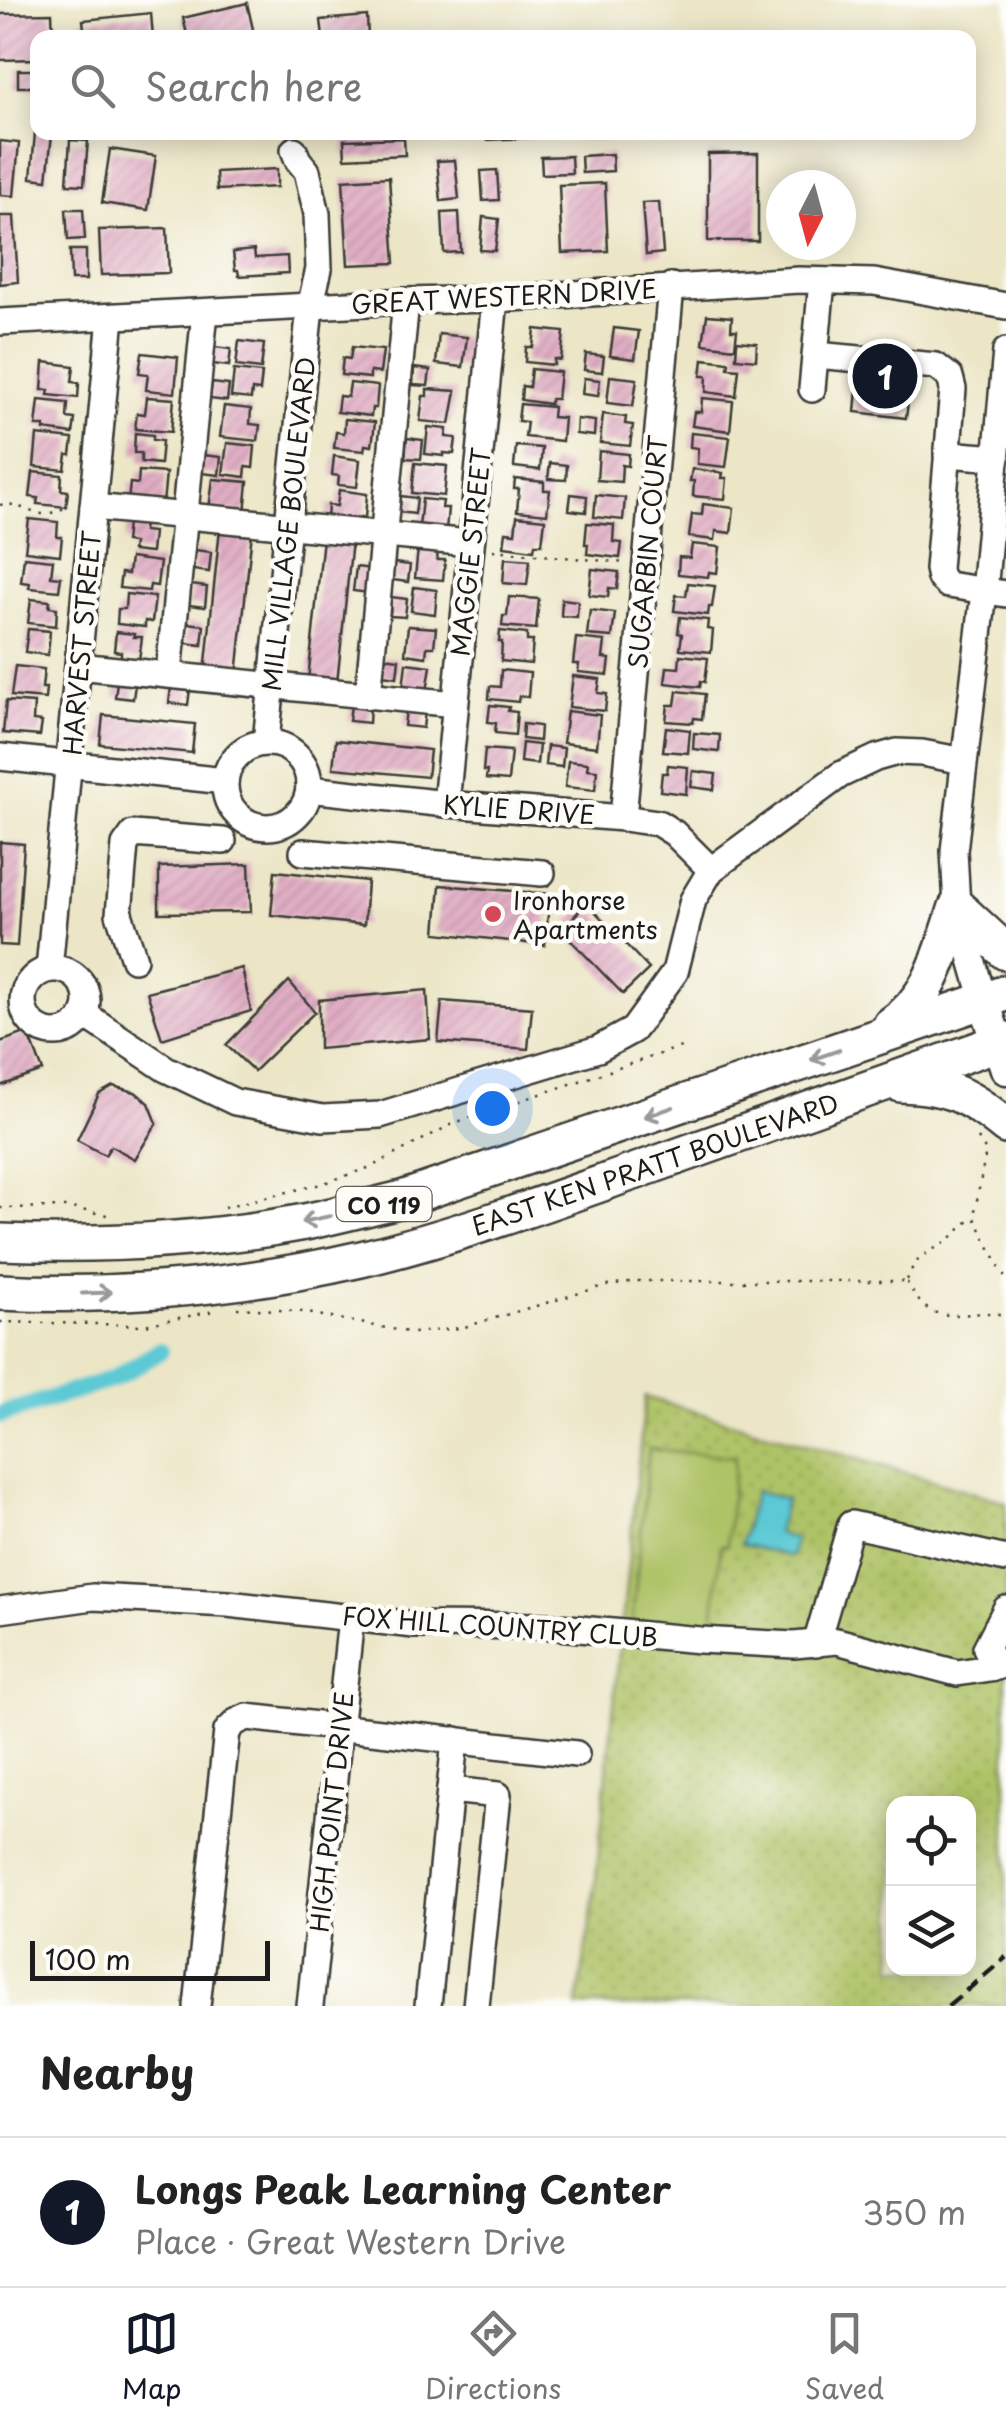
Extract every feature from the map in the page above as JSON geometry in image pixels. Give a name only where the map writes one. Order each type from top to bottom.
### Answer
[{"type":"highway","points":[[869,1040],[922,997],[937,967],[956,907],[1006,952]]},
{"type":"highway","name":"EAST KEN PRATT BOULEVARD","points":[[0,1242],[100,1244],[217,1235],[305,1222],[402,1199],[995,997]]},
{"type":"highway","name":"EAST KEN PRATT BOULEVARD","points":[[0,1292],[162,1290],[259,1278],[360,1259],[536,1206],[885,1084],[1003,1051]]},
{"type":"highway","points":[[885,1084],[947,1088],[966,1097],[992,1132]]},
{"type":"main road","points":[[995,997],[1003,1051]]},
{"type":"street","name":"MILL VILLAGE BOULEVARD","points":[[266,742],[310,306],[319,269],[316,214],[307,171],[296,155]]},
{"type":"street","name":"GREAT WESTERN DRIVE","points":[[0,322],[495,299],[799,280],[874,282],[1006,306]]},
{"type":"street","points":[[812,389],[822,281]]},
{"type":"street","name":"SUGARBIN COURT","points":[[623,818],[672,286]]},
{"type":"street","name":"MAGGIE STREET","points":[[446,804],[495,299]]},
{"type":"street","points":[[368,696],[406,301]]},
{"type":"street","points":[[169,674],[206,312]]},
{"type":"street","name":"HARVEST STREET","points":[[50,969],[111,317]]},
{"type":"street","points":[[995,997],[956,907],[954,851],[964,761],[995,593],[997,458],[1006,351]]},
{"type":"street","points":[[816,355],[936,366],[950,377],[953,388],[938,569],[940,578],[948,585],[995,593]]},
{"type":"street","points":[[947,454],[997,458]]},
{"type":"street","points":[[92,508],[470,546]]},
{"type":"street","points":[[78,666],[455,704]]},
{"type":"street","points":[[266,742],[296,754],[306,766],[310,780],[302,810],[277,826],[262,827],[237,815],[228,802],[225,780],[231,762],[241,752],[266,742]]},
{"type":"street","points":[[84,1014],[166,1069],[235,1102],[324,1118],[380,1115],[598,1049],[633,1030],[676,972],[693,900],[711,870],[840,775],[876,758],[897,752],[922,752],[964,761]]},
{"type":"street","points":[[0,757],[225,780]]},
{"type":"street","name":"KYLIE DRIVE","points":[[309,789],[658,823],[674,833],[711,870]]},
{"type":"street","points":[[134,959],[119,914],[128,838],[133,834],[223,841]]},
{"type":"street","points":[[303,852],[542,873]]},
{"type":"street","points":[[50,969],[64,970],[82,984],[87,999],[84,1014],[65,1032],[40,1030],[12,993],[50,969]]},
{"type":"street","points":[[816,1644],[851,1524],[1006,1559]]},
{"type":"street","name":"FOX HILL COUNTRY CLUB","points":[[0,1610],[93,1597],[228,1604],[414,1625],[548,1626],[700,1640],[816,1644],[837,1641],[957,1673],[1001,1664]]},
{"type":"street","points":[[1001,1664],[986,1648],[1006,1610]]},
{"type":"street","name":"HIGH POINT DRIVE","points":[[310,2006],[351,1618]]},
{"type":"street","points":[[197,2006],[228,1731],[236,1722],[247,1717],[576,1754]]},
{"type":"street","points":[[428,2006],[455,1740]]},
{"type":"street","points":[[450,1790],[498,1795],[476,2006]]},
{"type":"path","points":[[0,505],[11,503],[42,514],[62,508],[92,508]]},
{"type":"path","points":[[470,546],[646,566]]},
{"type":"path","points":[[214,1209],[321,1184],[371,1167],[454,1124],[684,1046]]},
{"type":"path","points":[[906,1281],[922,1254],[946,1242],[974,1216],[992,1132]]},
{"type":"path","points":[[0,1208],[66,1206],[111,1216]]},
{"type":"path","points":[[974,1216],[1006,1280]]},
{"type":"path","points":[[906,1281],[922,1304],[934,1312],[950,1316],[983,1312],[1006,1316]]},
{"type":"path","points":[[0,1322],[144,1325],[227,1308],[296,1310],[413,1333],[461,1328],[607,1284],[906,1281]]},
{"type":"green space","points":[[645,1397],[1006,1502],[1006,2006],[577,2006],[594,1899]]},
{"type":"green space","points":[[649,1449],[735,1457],[727,1545],[721,1545],[712,1631],[632,1623]]},
{"type":"water","points":[[755,1491],[786,1499],[777,1533],[795,1539],[791,1557],[741,1544]]},
{"type":"building","points":[[247,3],[253,30],[186,30],[183,18]]},
{"type":"building","points":[[52,13],[53,30],[30,30],[30,59],[0,60],[0,14]]},
{"type":"building","points":[[151,13],[152,30],[84,30],[83,20]]},
{"type":"building","points":[[367,16],[368,30],[322,30],[321,20]]},
{"type":"building","points":[[18,70],[30,70],[30,87],[18,87]]},
{"type":"building","points":[[34,140],[51,140],[47,180],[31,178]]},
{"type":"building","points":[[70,140],[88,141],[84,185],[67,184]]},
{"type":"building","points":[[344,140],[404,140],[405,155],[345,158]]},
{"type":"building","points":[[0,141],[19,143],[14,196],[0,195]]},
{"type":"building","points":[[110,149],[156,156],[148,210],[102,203]]},
{"type":"building","points":[[758,153],[758,241],[708,241],[708,154]]},
{"type":"building","points":[[612,154],[613,171],[582,173],[581,156]]},
{"type":"building","points":[[571,156],[572,173],[542,174],[541,157]]},
{"type":"building","points":[[455,160],[459,199],[441,201],[437,161]]},
{"type":"building","points":[[277,169],[277,187],[217,190],[216,172]]},
{"type":"building","points":[[497,170],[499,200],[483,201],[481,171]]},
{"type":"building","points":[[389,177],[395,263],[348,265],[343,180]]},
{"type":"building","points":[[605,183],[608,251],[562,253],[559,185]]},
{"type":"building","points":[[659,202],[663,253],[646,255],[642,203]]},
{"type":"building","points":[[66,209],[83,209],[85,239],[68,240]]},
{"type":"building","points":[[459,212],[461,252],[444,253],[442,213]]},
{"type":"building","points":[[0,216],[14,216],[18,282],[0,284]]},
{"type":"building","points":[[483,217],[499,219],[495,251],[480,250]]},
{"type":"building","points":[[167,228],[169,273],[101,275],[99,230]]},
{"type":"building","points":[[70,250],[86,250],[86,280],[71,280]]},
{"type":"building","points":[[254,250],[255,258],[287,256],[288,273],[239,276],[233,252]]},
{"type":"building","points":[[707,315],[732,317],[731,330],[737,330],[735,348],[703,344]]},
{"type":"building","points":[[614,328],[639,331],[635,359],[610,356]]},
{"type":"building","points":[[535,329],[564,332],[561,360],[554,359],[554,365],[525,362],[526,347],[533,347]]},
{"type":"building","points":[[439,334],[467,337],[463,367],[436,364]]},
{"type":"building","points":[[239,341],[264,344],[261,369],[236,366]]},
{"type":"building","points":[[737,341],[757,343],[756,360],[736,358]]},
{"type":"building","points":[[214,347],[231,349],[229,366],[212,364]]},
{"type":"building","points":[[352,347],[383,350],[380,373],[370,372],[370,378],[341,375],[343,358],[350,359]]},
{"type":"building","points":[[142,353],[178,357],[175,393],[146,390],[148,374],[139,373]]},
{"type":"building","points":[[586,354],[604,356],[602,372],[584,370]]},
{"type":"building","points":[[703,359],[729,362],[728,368],[739,369],[736,396],[706,392],[707,376],[701,376]]},
{"type":"building","points":[[877,361],[896,363],[893,394],[909,395],[906,418],[855,412],[857,390],[874,392]]},
{"type":"building","points":[[44,362],[74,366],[72,382],[79,383],[78,398],[48,395],[49,390],[42,390]]},
{"type":"building","points":[[414,368],[430,370],[428,386],[413,385]]},
{"type":"building","points":[[531,369],[560,372],[557,399],[551,399],[550,404],[521,400],[522,386],[529,387]]},
{"type":"building","points":[[234,370],[262,373],[260,391],[252,390],[251,399],[231,397]]},
{"type":"building","points":[[610,376],[637,379],[633,406],[607,403]]},
{"type":"building","points":[[584,378],[600,380],[598,396],[582,394]]},
{"type":"building","points":[[212,383],[229,385],[227,401],[210,399]]},
{"type":"building","points":[[350,383],[378,386],[376,408],[372,408],[371,416],[337,412],[339,396],[348,397]]},
{"type":"building","points":[[427,389],[456,391],[450,424],[420,421]]},
{"type":"building","points":[[147,397],[174,399],[171,432],[135,429],[137,413],[145,414]]},
{"type":"building","points":[[702,398],[733,401],[730,431],[692,426],[694,412],[701,412]]},
{"type":"building","points":[[39,400],[68,403],[67,418],[75,419],[73,434],[36,426]]},
{"type":"building","points":[[520,404],[553,407],[552,417],[564,418],[562,441],[525,437],[527,422],[518,421]]},
{"type":"building","points":[[224,406],[251,409],[250,424],[260,425],[258,441],[220,437]]},
{"type":"building","points":[[603,414],[626,417],[625,424],[633,425],[630,446],[600,443]]},
{"type":"building","points":[[345,419],[375,422],[372,446],[365,445],[364,451],[334,448],[336,432],[344,433]]},
{"type":"building","points":[[577,419],[595,421],[594,436],[576,434]]},
{"type":"building","points":[[428,427],[447,429],[446,437],[456,438],[454,454],[425,454]]},
{"type":"building","points":[[135,433],[153,435],[153,440],[162,441],[160,464],[141,462],[141,453],[134,453]]},
{"type":"building","points":[[691,433],[730,437],[726,467],[697,464],[698,448],[690,447]]},
{"type":"building","points":[[37,435],[73,439],[65,470],[34,467]]},
{"type":"building","points":[[407,438],[423,440],[421,459],[405,458]]},
{"type":"building","points":[[227,443],[255,446],[253,468],[246,467],[245,477],[223,474]]},
{"type":"building","points":[[516,446],[542,448],[540,470],[514,467]]},
{"type":"building","points":[[599,451],[629,454],[628,466],[622,465],[621,482],[597,480]]},
{"type":"building","points":[[203,455],[221,457],[219,475],[201,473]]},
{"type":"building","points":[[334,456],[360,460],[357,487],[338,485],[339,476],[332,475]]},
{"type":"building","points":[[415,463],[447,466],[444,496],[412,493]]},
{"type":"building","points":[[550,463],[567,465],[566,480],[548,479]]},
{"type":"building","points":[[692,469],[723,473],[722,478],[727,478],[725,499],[693,496]]},
{"type":"building","points":[[139,471],[166,473],[163,504],[128,501],[130,483],[138,484]]},
{"type":"building","points":[[33,472],[62,475],[61,490],[68,491],[66,507],[37,504],[38,498],[30,497]]},
{"type":"building","points":[[213,479],[248,482],[245,513],[209,509]]},
{"type":"building","points":[[515,479],[544,482],[544,490],[550,490],[547,514],[517,511],[519,489],[514,489]]},
{"type":"building","points":[[339,490],[367,494],[365,518],[361,517],[360,524],[327,520],[328,505],[337,506]]},
{"type":"building","points":[[571,494],[587,496],[586,512],[569,510]]},
{"type":"building","points":[[596,495],[625,498],[623,520],[594,517]]},
{"type":"building","points":[[401,496],[417,498],[415,514],[399,512]]},
{"type":"building","points":[[422,499],[443,501],[442,508],[448,508],[446,530],[419,527]]},
{"type":"building","points":[[703,504],[734,508],[731,533],[716,531],[715,540],[689,537],[692,514],[702,515]]},
{"type":"building","points":[[517,516],[545,519],[542,544],[535,544],[534,550],[504,546],[506,532],[515,533]]},
{"type":"building","points":[[29,519],[58,522],[57,537],[62,537],[60,555],[25,551]]},
{"type":"building","points":[[127,523],[144,524],[143,531],[153,532],[151,553],[132,551],[133,543],[125,542]]},
{"type":"building","points":[[587,523],[614,525],[613,542],[622,543],[620,558],[587,554]]},
{"type":"building","points":[[220,528],[252,532],[237,675],[205,672]]},
{"type":"building","points":[[323,538],[352,541],[337,683],[308,680]]},
{"type":"building","points":[[692,544],[720,547],[717,573],[709,572],[708,577],[678,574],[679,557],[690,558]]},
{"type":"building","points":[[418,548],[438,551],[437,560],[445,560],[443,580],[415,578]]},
{"type":"building","points":[[195,550],[211,552],[209,572],[193,570]]},
{"type":"building","points":[[24,557],[53,560],[51,576],[61,577],[59,591],[29,588],[30,583],[21,582]]},
{"type":"building","points":[[130,558],[160,562],[157,586],[150,585],[149,591],[119,588],[121,573],[128,574]]},
{"type":"building","points":[[505,558],[530,560],[527,585],[503,583]]},
{"type":"building","points":[[394,563],[410,565],[408,582],[392,580]]},
{"type":"building","points":[[356,567],[372,569],[370,593],[353,591]]},
{"type":"building","points":[[592,569],[619,572],[617,589],[609,588],[608,597],[589,595]]},
{"type":"building","points":[[688,583],[715,586],[708,615],[674,611],[676,595],[686,596]]},
{"type":"building","points":[[191,585],[207,587],[205,607],[189,605]]},
{"type":"building","points":[[414,587],[437,590],[435,614],[411,611]]},
{"type":"building","points":[[126,594],[155,597],[152,622],[145,621],[145,627],[117,624],[118,609],[125,609]]},
{"type":"building","points":[[391,597],[407,599],[405,617],[390,616]]},
{"type":"building","points":[[509,597],[539,599],[536,629],[502,626]]},
{"type":"building","points":[[31,599],[50,601],[49,607],[57,608],[56,626],[28,623]]},
{"type":"building","points":[[562,599],[578,601],[577,617],[561,616]]},
{"type":"building","points":[[590,610],[615,613],[612,637],[587,635]]},
{"type":"building","points":[[680,617],[708,620],[707,629],[713,630],[711,652],[680,649]]},
{"type":"building","points":[[187,623],[204,625],[202,645],[185,643]]},
{"type":"building","points":[[408,626],[436,628],[434,647],[427,647],[426,657],[405,654]]},
{"type":"building","points":[[28,629],[50,631],[48,655],[25,652]]},
{"type":"building","points":[[500,631],[527,634],[527,641],[533,641],[531,664],[501,661]]},
{"type":"building","points":[[116,632],[142,637],[139,660],[121,658],[121,652],[114,651]]},
{"type":"building","points":[[576,638],[605,641],[603,658],[610,659],[608,675],[578,672],[579,664],[573,664]]},
{"type":"building","points":[[680,655],[708,658],[705,682],[701,681],[700,687],[665,683],[667,667],[679,668]]},
{"type":"building","points":[[384,657],[399,659],[397,677],[382,675]]},
{"type":"building","points":[[406,663],[431,666],[427,691],[403,688]]},
{"type":"building","points":[[15,666],[44,669],[45,699],[11,696]]},
{"type":"building","points":[[501,670],[530,673],[528,697],[519,696],[518,702],[489,699],[490,686],[500,687]]},
{"type":"building","points":[[573,676],[600,679],[598,693],[607,694],[605,711],[569,707]]},
{"type":"building","points":[[117,682],[135,684],[133,699],[115,697]]},
{"type":"building","points":[[171,687],[190,689],[188,705],[169,703]]},
{"type":"building","points":[[677,691],[705,694],[702,719],[694,718],[693,723],[666,721],[668,705],[675,705]]},
{"type":"building","points":[[6,701],[34,703],[33,721],[42,722],[40,736],[3,733]]},
{"type":"building","points":[[351,705],[370,707],[369,723],[349,721]]},
{"type":"building","points":[[490,705],[517,712],[515,735],[495,733],[496,723],[488,722]]},
{"type":"building","points":[[406,710],[425,712],[423,728],[404,726]]},
{"type":"building","points":[[567,711],[600,715],[597,747],[563,743]]},
{"type":"building","points":[[103,715],[195,724],[192,753],[100,744]]},
{"type":"building","points":[[523,724],[540,726],[539,741],[522,739]]},
{"type":"building","points":[[666,727],[690,730],[688,753],[663,751]]},
{"type":"building","points":[[694,733],[720,735],[719,752],[693,749]]},
{"type":"building","points":[[336,740],[430,750],[427,777],[333,768]]},
{"type":"building","points":[[522,743],[539,745],[537,764],[520,762]]},
{"type":"building","points":[[547,746],[564,748],[562,767],[545,765]]},
{"type":"building","points":[[485,749],[511,751],[508,781],[486,779]]},
{"type":"building","points":[[568,761],[588,763],[587,769],[597,770],[595,790],[565,787]]},
{"type":"building","points":[[668,765],[688,767],[686,794],[660,791],[662,773],[667,773]]},
{"type":"building","points":[[693,771],[716,774],[714,790],[691,787]]},
{"type":"building","points":[[0,842],[24,844],[17,946],[0,945]]},
{"type":"building","points":[[249,864],[251,912],[159,913],[159,867]]},
{"type":"building","points":[[275,871],[367,881],[364,925],[271,915]]},
{"type":"building","name":"Ironhorse Apartments","points":[[440,885],[550,894],[545,945],[436,933]]},
{"type":"building","name":"Ironhorse Apartments","points":[[587,903],[649,969],[623,994],[561,930]]},
{"type":"building","points":[[242,968],[251,1011],[162,1039],[147,992]]},
{"type":"building","points":[[289,981],[315,1012],[254,1071],[226,1045]]},
{"type":"building","points":[[427,990],[430,1039],[319,1049],[319,1000]]},
{"type":"building","name":"Ironhorse Apartments","points":[[442,1001],[532,1008],[528,1049],[438,1042]]},
{"type":"building","points":[[28,1032],[43,1071],[0,1086],[0,1042]]},
{"type":"building","points":[[113,1086],[135,1092],[149,1103],[157,1123],[135,1159],[111,1146],[105,1155],[77,1140],[99,1094]]},
{"type":"waterway","points":[[0,1415],[113,1379],[160,1351]]},
{"type":"railway","points":[[948,2006],[1006,1957]]},
{"type":"place","name":"Longs Peak Learning Center","points":[[885,376]]},
{"type":"place","name":"Ironhorse Apartments","points":[[493,914]]}]
